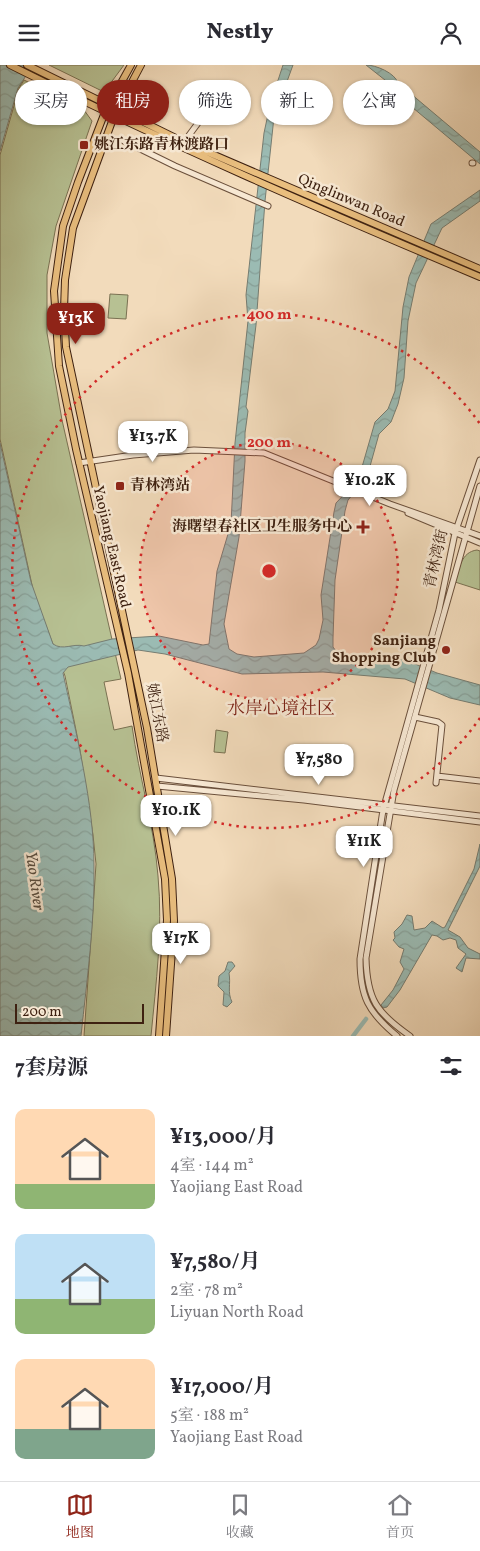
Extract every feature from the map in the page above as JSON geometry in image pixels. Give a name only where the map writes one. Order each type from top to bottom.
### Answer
[{"type":"main road","points":[[10,65],[97,106]]},
{"type":"main road","points":[[27,65],[97,102]]},
{"type":"main road","name":"Yaojiang East Road","points":[[123,80],[131,65]]},
{"type":"main road","name":"Yaojiang East Road","points":[[133,80],[141,65]]},
{"type":"main road","name":"Yaojiang East Road","points":[[101,125],[64,226],[54,291],[59,365],[79,463],[122,650]]},
{"type":"main road","name":"Yaojiang East Road","points":[[111,125],[73,228],[65,280],[66,347],[131,649]]},
{"type":"main road","points":[[140,125],[250,179],[268,183]]},
{"type":"main road","points":[[144,125],[247,170],[268,183]]},
{"type":"main road","name":"Qinglinwan Road","points":[[268,183],[438,255]]},
{"type":"main road","points":[[438,255],[480,269]]},
{"type":"main road","points":[[438,255],[480,277]]},
{"type":"main road","name":"姚江东路","points":[[131,649],[157,782]]},
{"type":"main road","name":"姚江东路","points":[[122,650],[157,828],[165,879],[167,920],[159,1036]]},
{"type":"main road","points":[[157,782],[172,879],[174,906],[166,1036]]},
{"type":"street","points":[[184,142],[197,125]]},
{"type":"street","points":[[122,140],[175,166],[268,205]]},
{"type":"street","points":[[79,463],[160,452],[226,450],[264,453],[456,531],[480,536]]},
{"type":"street","name":"青林湾街","points":[[426,666],[456,531],[480,460]]},
{"type":"street","name":"青林湾街","points":[[426,666],[480,486]]},
{"type":"street","points":[[466,534],[480,543]]},
{"type":"street","points":[[397,1036],[378,1020],[364,998],[360,982],[360,959],[383,810],[426,666]]},
{"type":"street","points":[[410,1036],[389,1021],[377,1008],[367,983],[366,958],[391,808],[415,717],[421,685]]},
{"type":"street","points":[[415,717],[438,722],[442,725],[436,783]]},
{"type":"street","points":[[437,776],[480,781]]},
{"type":"street","points":[[157,782],[385,803],[391,808],[480,822]]},
{"type":"street","points":[[157,782],[383,810],[391,808],[480,816]]},
{"type":"green space","points":[[49,65],[124,65],[113,80],[97,80],[97,89],[87,84],[87,80],[80,80]]},
{"type":"green space","points":[[15,102],[15,125],[87,125],[87,114],[92,121],[56,226],[47,275],[47,333],[62,420],[121,679],[104,682],[114,730],[132,726],[156,857],[160,916],[151,1036],[84,1036],[96,864],[80,750],[65,676],[34,594],[0,439],[0,155]]},
{"type":"green space","points":[[110,294],[128,295],[126,319],[108,318]]},
{"type":"green space","points":[[477,550],[480,551],[480,590],[455,582],[464,558],[467,554]]},
{"type":"green space","points":[[216,730],[228,732],[225,753],[214,752]]},
{"type":"water","points":[[0,65],[33,65],[23,80],[15,80],[15,98],[0,151]]},
{"type":"water","points":[[283,65],[293,65],[288,80],[278,80]]},
{"type":"water","points":[[366,65],[380,68],[396,80],[385,80]]},
{"type":"water","points":[[415,97],[480,152],[480,164],[415,110]]},
{"type":"water","name":"Yao River","points":[[266,125],[273,125],[265,201],[256,325],[246,407],[248,411],[239,537],[224,624],[229,649],[237,654],[254,657],[304,653],[316,645],[323,620],[321,595],[336,503],[355,483],[360,474],[375,422],[388,409],[395,391],[403,307],[409,277],[431,224],[480,190],[480,201],[442,228],[416,283],[408,321],[404,378],[398,404],[391,422],[379,434],[367,477],[348,500],[345,511],[335,580],[333,647],[339,655],[372,660],[403,659],[437,673],[480,685],[480,705],[450,698],[405,679],[323,672],[242,674],[165,654],[138,650],[68,667],[63,673],[88,793],[94,865],[92,929],[81,1036],[0,1036],[0,443],[31,582],[53,644],[61,647],[84,646],[112,639],[159,636],[203,645],[209,644],[217,571],[231,524],[235,443],[248,321],[246,295]]},
{"type":"water","points":[[480,844],[480,866],[448,930],[460,937],[468,948],[480,954],[480,959],[466,958],[462,972],[456,968],[466,954],[458,948],[456,940],[450,938],[443,940],[432,935],[400,990],[387,1007],[383,1008],[381,1005],[393,990],[404,969],[400,962],[404,949],[399,947],[393,940],[395,938],[394,932],[407,915],[412,916],[414,930],[425,928],[432,921],[443,928],[445,927],[474,869]]},
{"type":"water","points":[[228,962],[232,962],[235,966],[229,973],[232,1002],[227,1007],[223,1005],[224,992],[218,986],[219,976],[225,971]]},
{"type":"waterway","points":[[353,1036],[366,1019]]},
{"type":"place","name":"姚江东路青林渡路口","points":[[84,145]]},
{"type":"place","name":"青林湾站","points":[[120,486]]},
{"type":"place","name":"海曙望春社区卫生服务中心","points":[[363,527]]},
{"type":"place","name":"Sanjiang Shopping Club","points":[[446,650]]},
{"type":"district","name":"水岸心境社区","points":[[281,709]]}]
